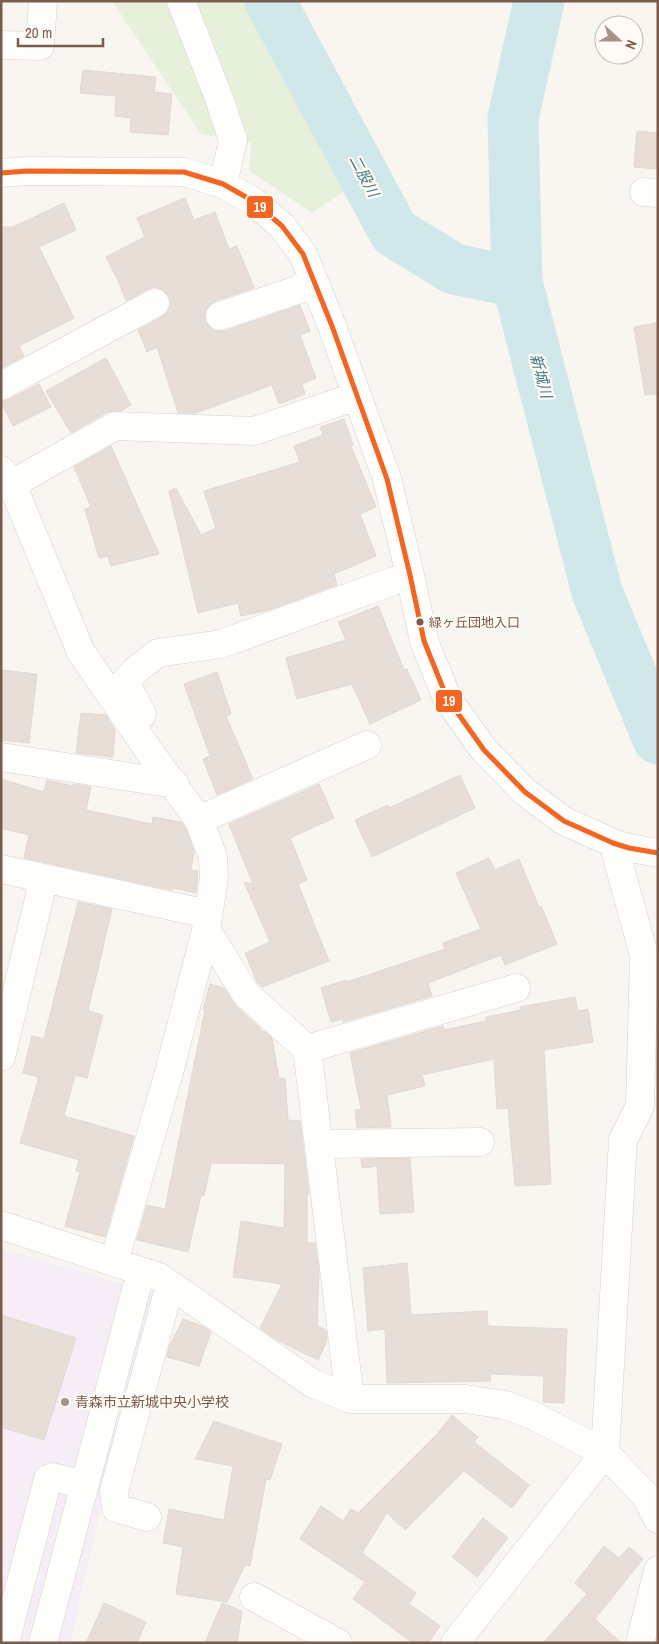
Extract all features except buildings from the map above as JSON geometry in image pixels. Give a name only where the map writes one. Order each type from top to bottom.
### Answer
[{"type":"street","points":[[1,45],[40,46],[43,1]]},
{"type":"street","points":[[181,1],[233,140],[223,184]]},
{"type":"street","points":[[1,173],[184,172],[223,184],[253,201],[282,226],[302,254],[315,284],[387,479],[424,641],[447,698],[484,750],[525,792],[564,821],[621,846],[658,853]]},
{"type":"street","points":[[220,316],[315,284]]},
{"type":"street","points":[[1,386],[155,303]]},
{"type":"street","points":[[114,1262],[168,1076],[207,922],[214,878],[213,857],[199,820],[81,652],[7,477],[115,426],[254,431],[357,396]]},
{"type":"street","points":[[154,758],[157,741],[125,682],[136,670],[158,653],[221,644],[410,574]]},
{"type":"street","points":[[199,820],[367,745]]},
{"type":"street","points":[[1,757],[175,784]]},
{"type":"street","points":[[454,1643],[605,1453],[623,1140],[640,1106],[644,956],[621,846]]},
{"type":"street","points":[[1,869],[44,878],[207,922],[246,994],[307,1049],[350,1399]]},
{"type":"street","points":[[1,1057],[44,878]]},
{"type":"street","points":[[307,1049],[516,988]]},
{"type":"street","points":[[319,1144],[480,1142]]},
{"type":"street","points":[[1,1225],[159,1277],[312,1383],[350,1399],[466,1399],[505,1405],[532,1415],[605,1453],[645,1496],[658,1519]]},
{"type":"street","points":[[43,1643],[141,1271]]},
{"type":"street","points":[[147,1518],[116,1508],[114,1491],[170,1284]]},
{"type":"street","points":[[6,1643],[48,1479],[53,1477],[84,1485]]},
{"type":"street","points":[[640,1643],[658,1570]]},
{"type":"street","points":[[254,1597],[338,1643]]},
{"type":"shaded area","name":"青森市立新城中央小学校","points":[[1,1249],[152,1292],[157,1298],[101,1506],[70,1643],[1,1643]]},
{"type":"green space","points":[[112,1],[245,1],[351,187],[312,213],[249,171],[251,143],[201,134]]},
{"type":"waterway","name":"二股川","points":[[270,1],[394,232],[454,269],[517,282]]},
{"type":"waterway","name":"新城川","points":[[539,1],[513,118],[517,282],[597,592],[658,739]]},
{"type":"transit line","name":"19","points":[[1,173],[27,171],[184,172],[223,184],[253,201],[282,226],[303,254],[332,326],[387,479],[424,641],[447,698],[484,750],[525,792],[564,821],[613,843],[658,853]]},
{"type":"place","name":"緑ヶ丘団地入口","points":[[420,622]]},
{"type":"place","name":"青森市立新城中央小学校","points":[[65,1402]]}]
